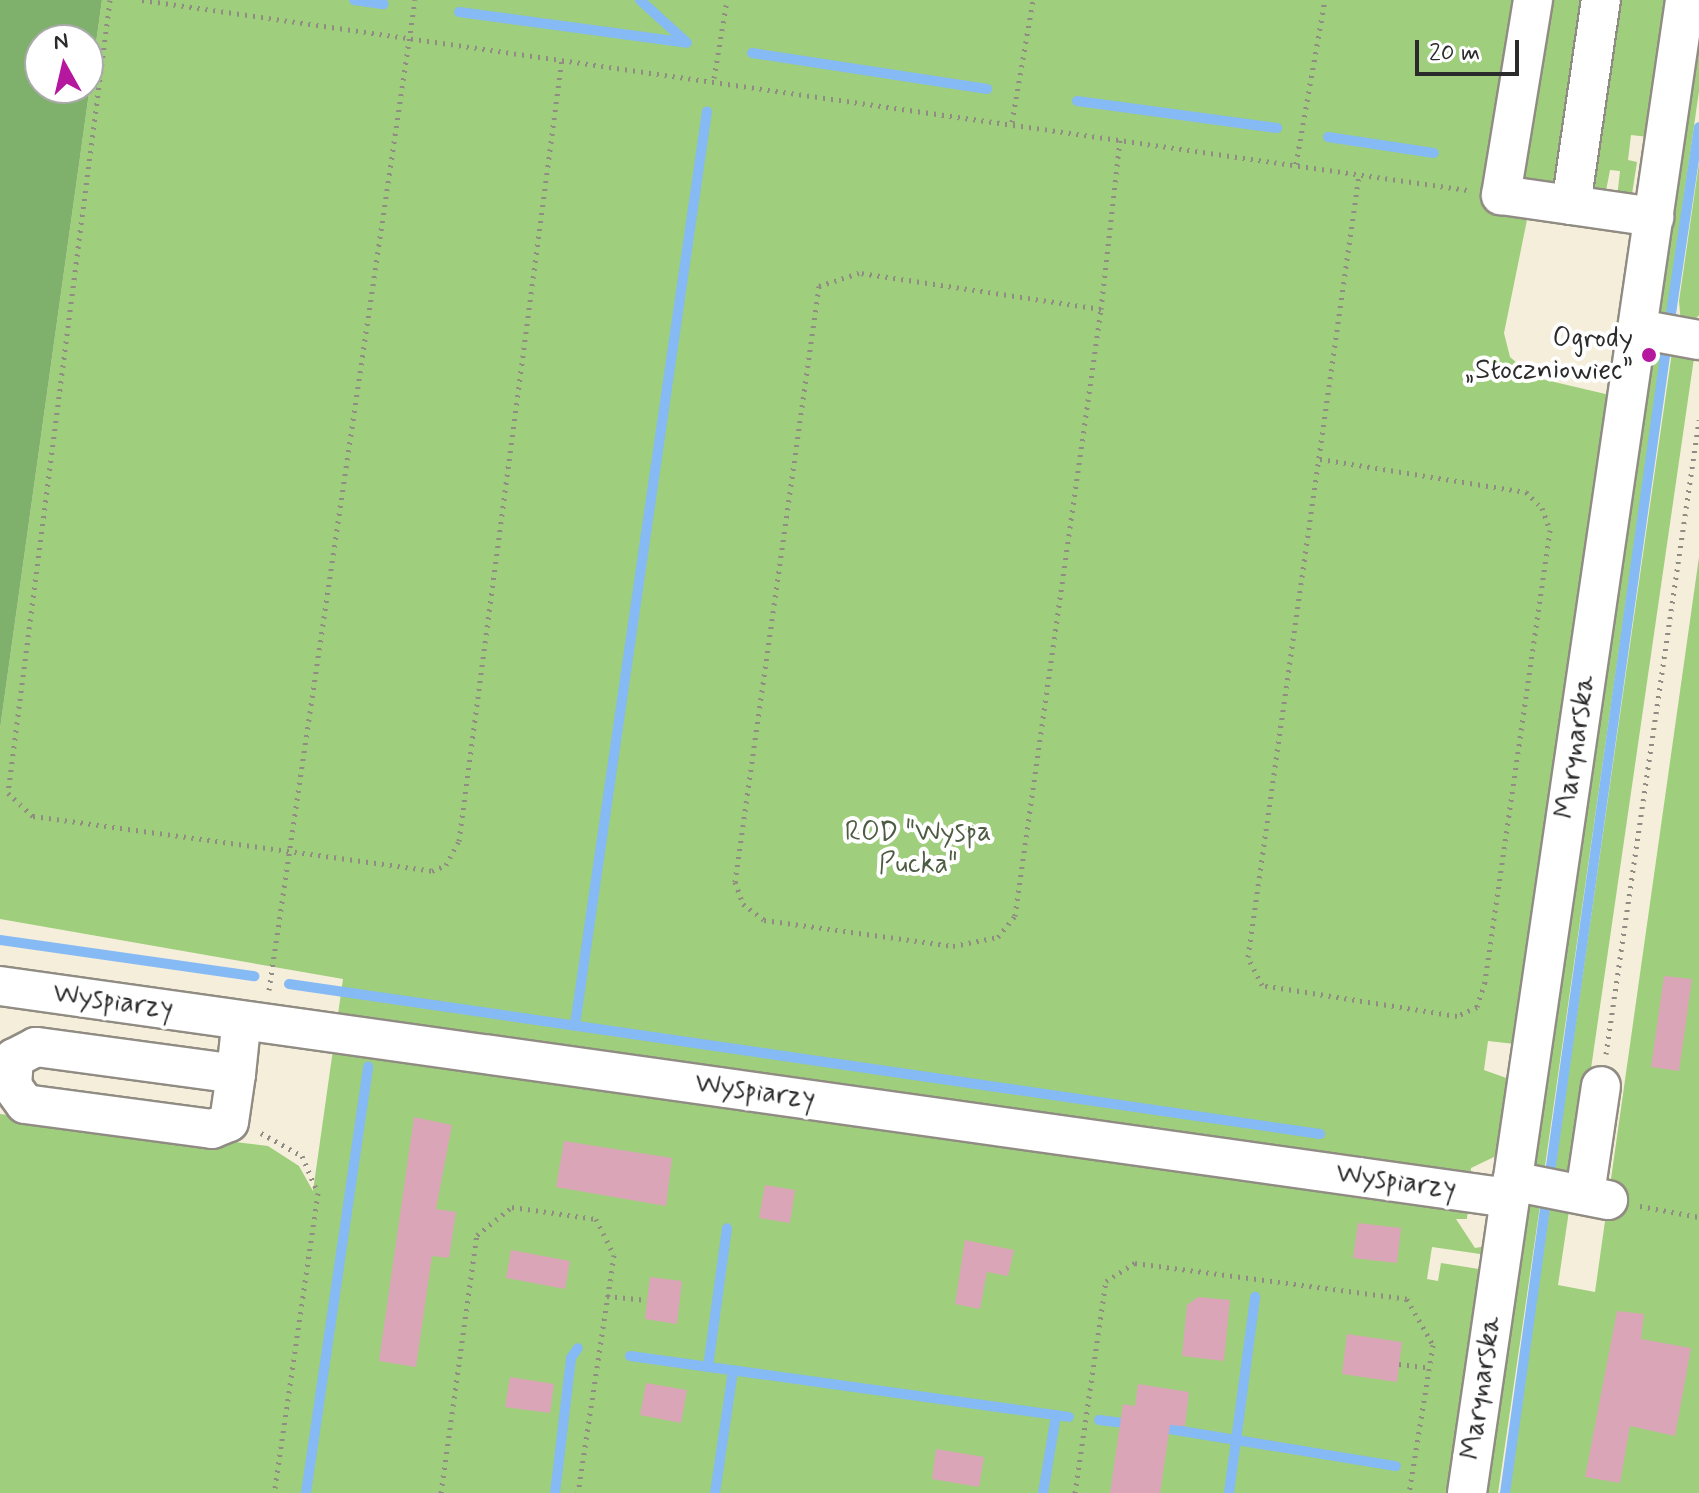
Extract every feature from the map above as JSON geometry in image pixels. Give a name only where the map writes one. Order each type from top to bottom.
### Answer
[{"type":"street","points":[[1533,0],[1501,195],[1654,217]]},
{"type":"street","points":[[1571,205],[1601,0]]},
{"type":"street","name":"Marynarska","points":[[1467,1493],[1515,1187],[1669,334],[1654,217],[1685,0]]},
{"type":"street","name":"Wyspiarzy","points":[[0,986],[247,1045],[1590,1195]]},
{"type":"street","points":[[247,1045],[234,1123],[212,1129],[25,1104],[12,1086],[14,1058],[36,1047],[247,1045]]},
{"type":"street","points":[[1590,1195],[1601,1086]]},
{"type":"path","points":[[110,0],[8,793],[33,816],[432,871],[446,865],[459,841],[562,59]]},
{"type":"path","points":[[142,0],[714,78],[1501,195]]},
{"type":"path","points":[[247,1045],[288,851],[415,0]]},
{"type":"path","points":[[714,78],[727,0]]},
{"type":"path","points":[[1012,122],[1033,0]]},
{"type":"path","points":[[1296,164],[1325,0]]},
{"type":"path","points":[[1101,309],[859,273],[819,286],[735,882],[743,904],[764,920],[953,946],[998,937],[1015,916],[1101,309],[1120,140]]},
{"type":"path","points":[[1320,459],[1526,492],[1542,508],[1550,530],[1485,982],[1477,1007],[1457,1016],[1262,985],[1248,957],[1359,175]]},
{"type":"path","points":[[1601,1086],[1699,420]]},
{"type":"path","points":[[234,1123],[302,1156],[318,1193],[274,1493]]},
{"type":"path","points":[[1590,1195],[1699,1217]]},
{"type":"path","points":[[441,1493],[477,1235],[512,1207],[596,1219],[614,1255],[578,1493]]},
{"type":"path","points":[[1075,1493],[1106,1281],[1135,1263],[1407,1299],[1433,1345],[1409,1493]]},
{"type":"path","points":[[607,1296],[647,1300]]},
{"type":"path","points":[[1399,1364],[1430,1368]]},
{"type":"green space","points":[[0,0],[102,0],[99,24],[24,24],[24,104],[87,104],[0,729]]},
{"type":"green space","name":"ROD \"Wyspa Pucka\"","points":[[102,0],[1669,0],[1649,137],[1631,135],[1628,160],[1637,162],[1632,194],[1617,198],[1620,171],[1610,170],[1605,196],[1528,215],[1504,333],[1510,357],[1533,377],[1614,396],[1579,594],[1556,788],[1515,1044],[1488,1041],[1484,1070],[1509,1079],[1496,1156],[1471,1168],[1467,1219],[1456,1219],[1475,1248],[1487,1246],[1487,1255],[1432,1247],[1427,1279],[1438,1281],[1441,1263],[1485,1270],[1453,1493],[0,1493],[0,1114],[268,1146],[299,1166],[313,1191],[343,979],[0,919],[0,729],[87,104],[104,104],[104,24],[99,24]]},
{"type":"green space","points":[[1699,0],[1699,91],[1666,321],[1652,319]]},
{"type":"green space","points":[[1699,163],[1699,315],[1690,326],[1681,324],[1679,301]]},
{"type":"green space","points":[[1649,340],[1663,342],[1544,1173],[1527,1170]]},
{"type":"green space","points":[[1673,345],[1694,358],[1575,1179],[1554,1175]]},
{"type":"green space","points":[[1699,557],[1699,1493],[1508,1493],[1551,1200],[1570,1204],[1558,1285],[1595,1292]]},
{"type":"green space","points":[[1523,1195],[1541,1199],[1498,1493],[1481,1493]]},
{"type":"building","points":[[1664,976],[1692,979],[1679,1071],[1651,1067]]},
{"type":"building","points":[[414,1117],[452,1125],[436,1209],[456,1212],[449,1258],[432,1256],[416,1367],[379,1361]]},
{"type":"building","points":[[564,1141],[672,1158],[666,1206],[556,1187]]},
{"type":"building","points":[[765,1185],[795,1190],[790,1223],[759,1218]]},
{"type":"building","points":[[1358,1223],[1401,1228],[1397,1263],[1353,1258]]},
{"type":"building","points":[[965,1240],[1014,1250],[1008,1276],[987,1272],[980,1309],[955,1304]]},
{"type":"building","points":[[511,1250],[570,1261],[565,1289],[506,1278]]},
{"type":"building","points":[[650,1277],[682,1281],[677,1324],[645,1319]]},
{"type":"building","points":[[1198,1297],[1230,1300],[1224,1361],[1182,1356],[1187,1305]]},
{"type":"building","points":[[1617,1311],[1644,1314],[1641,1339],[1691,1348],[1675,1436],[1630,1426],[1620,1483],[1585,1477]]},
{"type":"building","points":[[1347,1334],[1402,1342],[1397,1382],[1342,1374]]},
{"type":"building","points":[[510,1377],[554,1384],[550,1413],[505,1407]]},
{"type":"building","points":[[646,1383],[687,1390],[681,1423],[640,1415]]},
{"type":"building","points":[[1138,1384],[1189,1392],[1185,1426],[1170,1425],[1160,1493],[1110,1493],[1123,1404],[1135,1406]]},
{"type":"building","points":[[936,1449],[984,1457],[979,1487],[932,1479]]},
{"type":"waterway","points":[[354,0],[384,4]]},
{"type":"waterway","points":[[640,0],[685,41]]},
{"type":"waterway","points":[[459,12],[687,43]]},
{"type":"waterway","points":[[752,53],[987,89]]},
{"type":"waterway","points":[[1077,101],[1277,128]]},
{"type":"waterway","points":[[575,1025],[707,111]]},
{"type":"waterway","points":[[1669,327],[1699,127]]},
{"type":"waterway","points":[[1328,137],[1434,153]]},
{"type":"waterway","points":[[1505,1493],[1667,342]]},
{"type":"waterway","points":[[0,940],[254,976]]},
{"type":"waterway","points":[[289,984],[1320,1134]]},
{"type":"waterway","points":[[306,1493],[368,1066]]},
{"type":"waterway","points":[[708,1367],[727,1228]]},
{"type":"waterway","points":[[1229,1493],[1255,1297]]},
{"type":"waterway","points":[[555,1493],[571,1358],[578,1348]]},
{"type":"waterway","points":[[630,1356],[1069,1417]]},
{"type":"waterway","points":[[715,1493],[733,1371]]},
{"type":"waterway","points":[[1043,1493],[1056,1415]]},
{"type":"waterway","points":[[1099,1420],[1133,1424]]},
{"type":"waterway","points":[[1157,1427],[1396,1466]]},
{"type":"place","name":"Ogrody „Stoczniowiec”","points":[[1649,355]]}]
